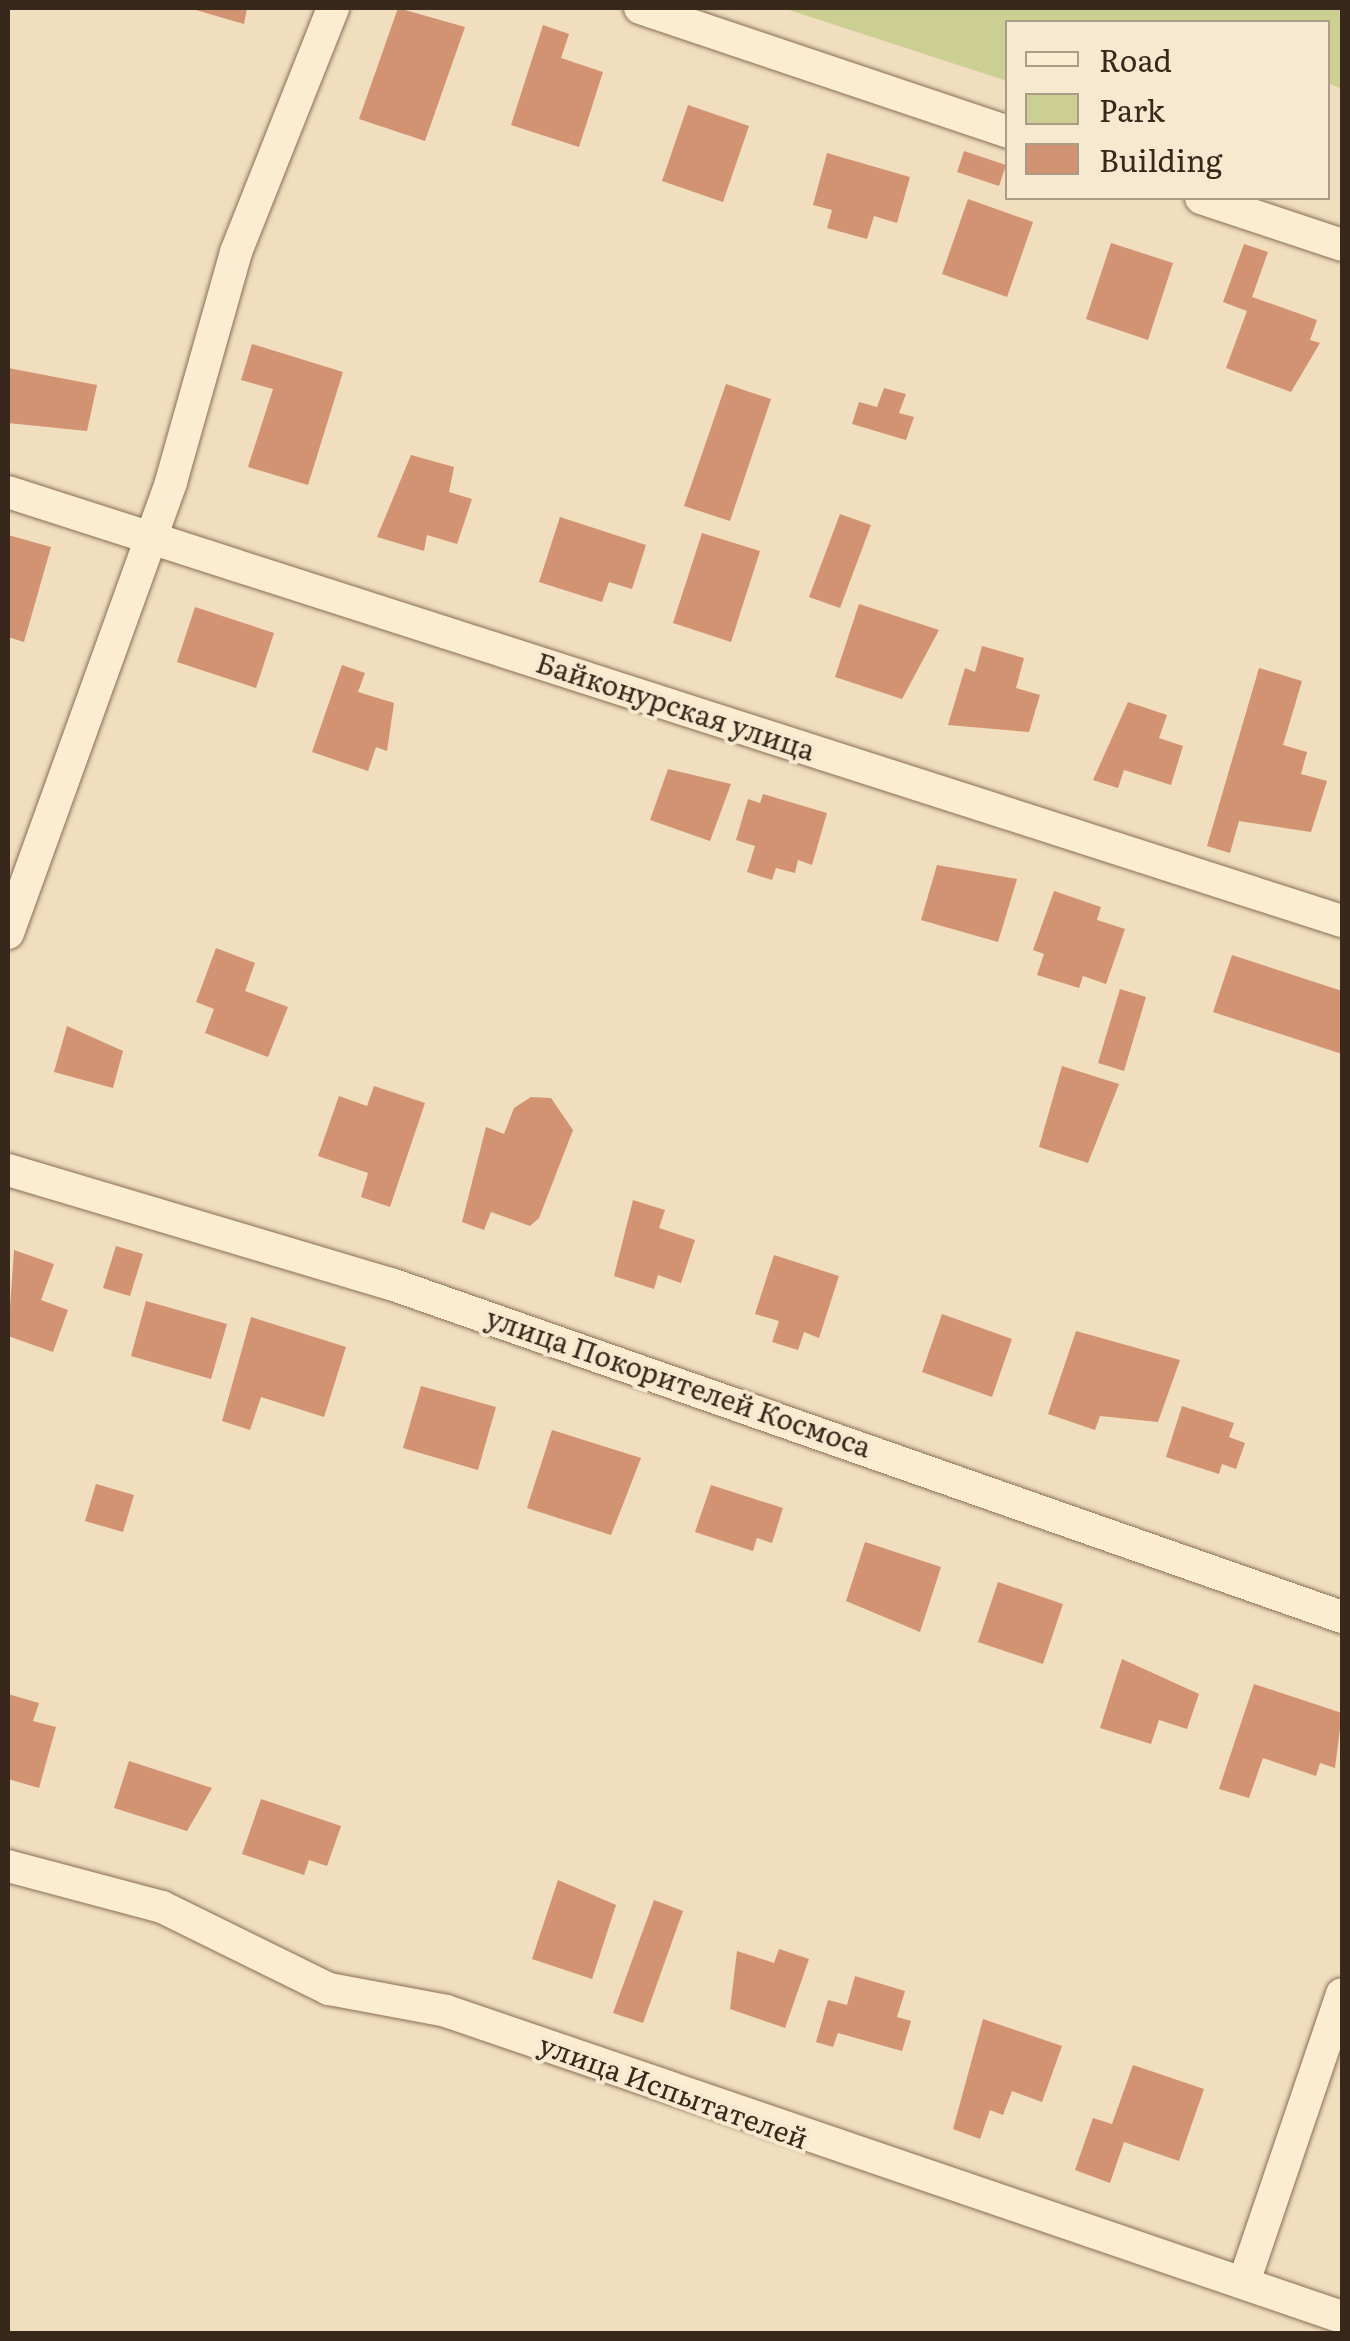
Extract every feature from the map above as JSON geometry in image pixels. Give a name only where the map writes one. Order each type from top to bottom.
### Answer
[{"type":"street","points":[[8,933],[152,535],[236,252],[333,8]]},
{"type":"street","points":[[640,8],[1005,131]]},
{"type":"street","points":[[1207,200],[1342,245]]},
{"type":"street","name":"Байконурская улица","points":[[8,492],[152,535],[1342,921]]},
{"type":"street","name":"улица Покорителей Космоса","points":[[8,1170],[390,1284],[1342,1617]]},
{"type":"street","name":"улица Испытателей","points":[[8,1866],[162,1907],[329,1989],[446,2011],[1342,2317]]},
{"type":"street","points":[[1244,2282],[1342,1994]]},
{"type":"green space","points":[[783,8],[1342,8],[1342,89],[1330,84],[1330,20],[1005,20],[1005,80]]},
{"type":"building","points":[[189,8],[247,8],[244,24]]},
{"type":"building","points":[[398,8],[465,27],[425,141],[359,119]]},
{"type":"building","points":[[543,25],[569,34],[561,58],[603,72],[579,147],[511,125]]},
{"type":"building","points":[[688,105],[749,126],[723,202],[662,181]]},
{"type":"building","points":[[964,151],[1005,165],[999,186],[957,172]]},
{"type":"building","points":[[827,153],[910,177],[897,223],[874,216],[867,239],[827,228],[832,210],[813,205]]},
{"type":"building","points":[[968,199],[1033,222],[1007,297],[942,274]]},
{"type":"building","points":[[1111,243],[1173,263],[1148,340],[1086,319]]},
{"type":"building","points":[[1244,244],[1268,252],[1252,297],[1317,320],[1310,340],[1320,343],[1291,392],[1226,368],[1247,311],[1223,302]]},
{"type":"building","points":[[252,344],[343,372],[308,485],[248,467],[273,389],[241,380]]},
{"type":"building","points":[[8,368],[97,385],[87,431],[8,423]]},
{"type":"building","points":[[726,384],[771,399],[730,521],[684,506]]},
{"type":"building","points":[[884,388],[906,394],[899,413],[914,417],[906,440],[852,424],[859,402],[877,407]]},
{"type":"building","points":[[411,455],[454,467],[449,492],[472,499],[457,544],[427,535],[424,551],[377,537]]},
{"type":"building","points":[[840,514],[871,525],[840,608],[809,597]]},
{"type":"building","points":[[560,517],[646,545],[632,589],[609,582],[602,602],[539,582]]},
{"type":"building","points":[[702,533],[760,551],[731,642],[673,623]]},
{"type":"building","points":[[8,535],[51,547],[24,642],[8,637]]},
{"type":"building","points":[[859,604],[939,630],[902,699],[835,677]]},
{"type":"building","points":[[195,607],[274,633],[256,688],[177,662]]},
{"type":"building","points":[[982,646],[1024,658],[1016,688],[1040,695],[1029,732],[948,725],[965,668],[975,672]]},
{"type":"building","points":[[342,665],[365,673],[358,692],[394,703],[387,751],[376,747],[368,771],[312,752]]},
{"type":"building","points":[[1259,668],[1302,681],[1283,745],[1307,752],[1301,774],[1327,781],[1311,832],[1239,821],[1230,853],[1207,846]]},
{"type":"building","points":[[1128,702],[1167,715],[1159,738],[1183,746],[1171,785],[1124,770],[1118,788],[1093,780]]},
{"type":"building","points":[[668,769],[731,784],[710,841],[650,820]]},
{"type":"building","points":[[763,794],[827,813],[812,865],[798,860],[795,873],[776,868],[772,880],[747,872],[755,846],[736,840],[748,799],[760,803]]},
{"type":"building","points":[[937,865],[1017,879],[998,942],[921,920]]},
{"type":"building","points":[[1054,891],[1101,907],[1097,920],[1125,929],[1106,984],[1083,976],[1079,988],[1037,975],[1044,954],[1033,950]]},
{"type":"building","points":[[216,948],[255,963],[245,991],[288,1007],[268,1057],[205,1033],[214,1009],[196,1002]]},
{"type":"building","points":[[1232,955],[1342,991],[1342,1054],[1213,1012]]},
{"type":"building","points":[[1120,989],[1146,997],[1124,1071],[1098,1063]]},
{"type":"building","points":[[67,1026],[123,1051],[113,1088],[54,1072]]},
{"type":"building","points":[[1062,1066],[1119,1084],[1088,1163],[1039,1147]]},
{"type":"building","points":[[374,1086],[425,1103],[390,1207],[361,1197],[368,1173],[318,1156],[339,1096],[367,1106]]},
{"type":"building","points":[[531,1097],[551,1098],[573,1130],[539,1218],[530,1226],[491,1212],[484,1230],[462,1222],[486,1127],[504,1134],[514,1108]]},
{"type":"building","points":[[633,1200],[665,1210],[659,1228],[695,1240],[681,1283],[658,1275],[654,1289],[614,1276]]},
{"type":"building","points":[[116,1246],[143,1254],[130,1296],[103,1288]]},
{"type":"building","points":[[14,1250],[54,1264],[41,1300],[68,1310],[53,1352],[8,1336]]},
{"type":"building","points":[[774,1255],[839,1276],[819,1338],[804,1332],[798,1350],[772,1342],[779,1321],[755,1314]]},
{"type":"building","points":[[146,1301],[227,1324],[211,1379],[131,1356]]},
{"type":"building","points":[[942,1314],[1012,1339],[992,1397],[922,1372]]},
{"type":"building","points":[[251,1317],[346,1347],[324,1417],[261,1397],[250,1430],[222,1421]]},
{"type":"building","points":[[1076,1331],[1180,1360],[1158,1422],[1100,1416],[1095,1430],[1048,1414]]},
{"type":"building","points":[[421,1386],[496,1407],[478,1470],[403,1448]]},
{"type":"building","points":[[1182,1406],[1234,1423],[1229,1437],[1245,1443],[1236,1469],[1222,1464],[1219,1474],[1166,1457]]},
{"type":"building","points":[[552,1430],[641,1458],[611,1535],[527,1508]]},
{"type":"building","points":[[96,1484],[134,1495],[123,1532],[85,1521]]},
{"type":"building","points":[[711,1485],[783,1508],[772,1543],[757,1538],[753,1551],[695,1532]]},
{"type":"building","points":[[865,1542],[941,1567],[920,1632],[846,1601]]},
{"type":"building","points":[[998,1582],[1063,1604],[1043,1664],[978,1642]]},
{"type":"building","points":[[1122,1659],[1199,1694],[1187,1729],[1159,1720],[1151,1744],[1100,1728]]},
{"type":"building","points":[[1254,1684],[1342,1713],[1335,1768],[1320,1763],[1316,1776],[1263,1758],[1249,1798],[1219,1789]]},
{"type":"building","points":[[8,1694],[39,1703],[33,1721],[56,1727],[39,1788],[8,1779]]},
{"type":"building","points":[[129,1761],[212,1788],[187,1831],[114,1808]]},
{"type":"building","points":[[261,1799],[341,1826],[327,1866],[309,1860],[304,1875],[242,1854]]},
{"type":"building","points":[[558,1880],[616,1905],[592,1979],[532,1959]]},
{"type":"building","points":[[654,1900],[683,1911],[643,2023],[613,2013]]},
{"type":"building","points":[[779,1949],[809,1959],[785,2028],[730,2009],[737,1951],[774,1963]]},
{"type":"building","points":[[855,1976],[905,1991],[897,2017],[911,2021],[902,2051],[838,2033],[833,2047],[816,2042],[828,2000],[847,2005]]},
{"type":"building","points":[[983,2019],[1062,2046],[1042,2102],[1012,2091],[1003,2115],[990,2110],[980,2139],[953,2129]]},
{"type":"building","points":[[1133,2065],[1204,2089],[1179,2161],[1124,2142],[1110,2183],[1075,2170],[1093,2118],[1112,2124]]}]
